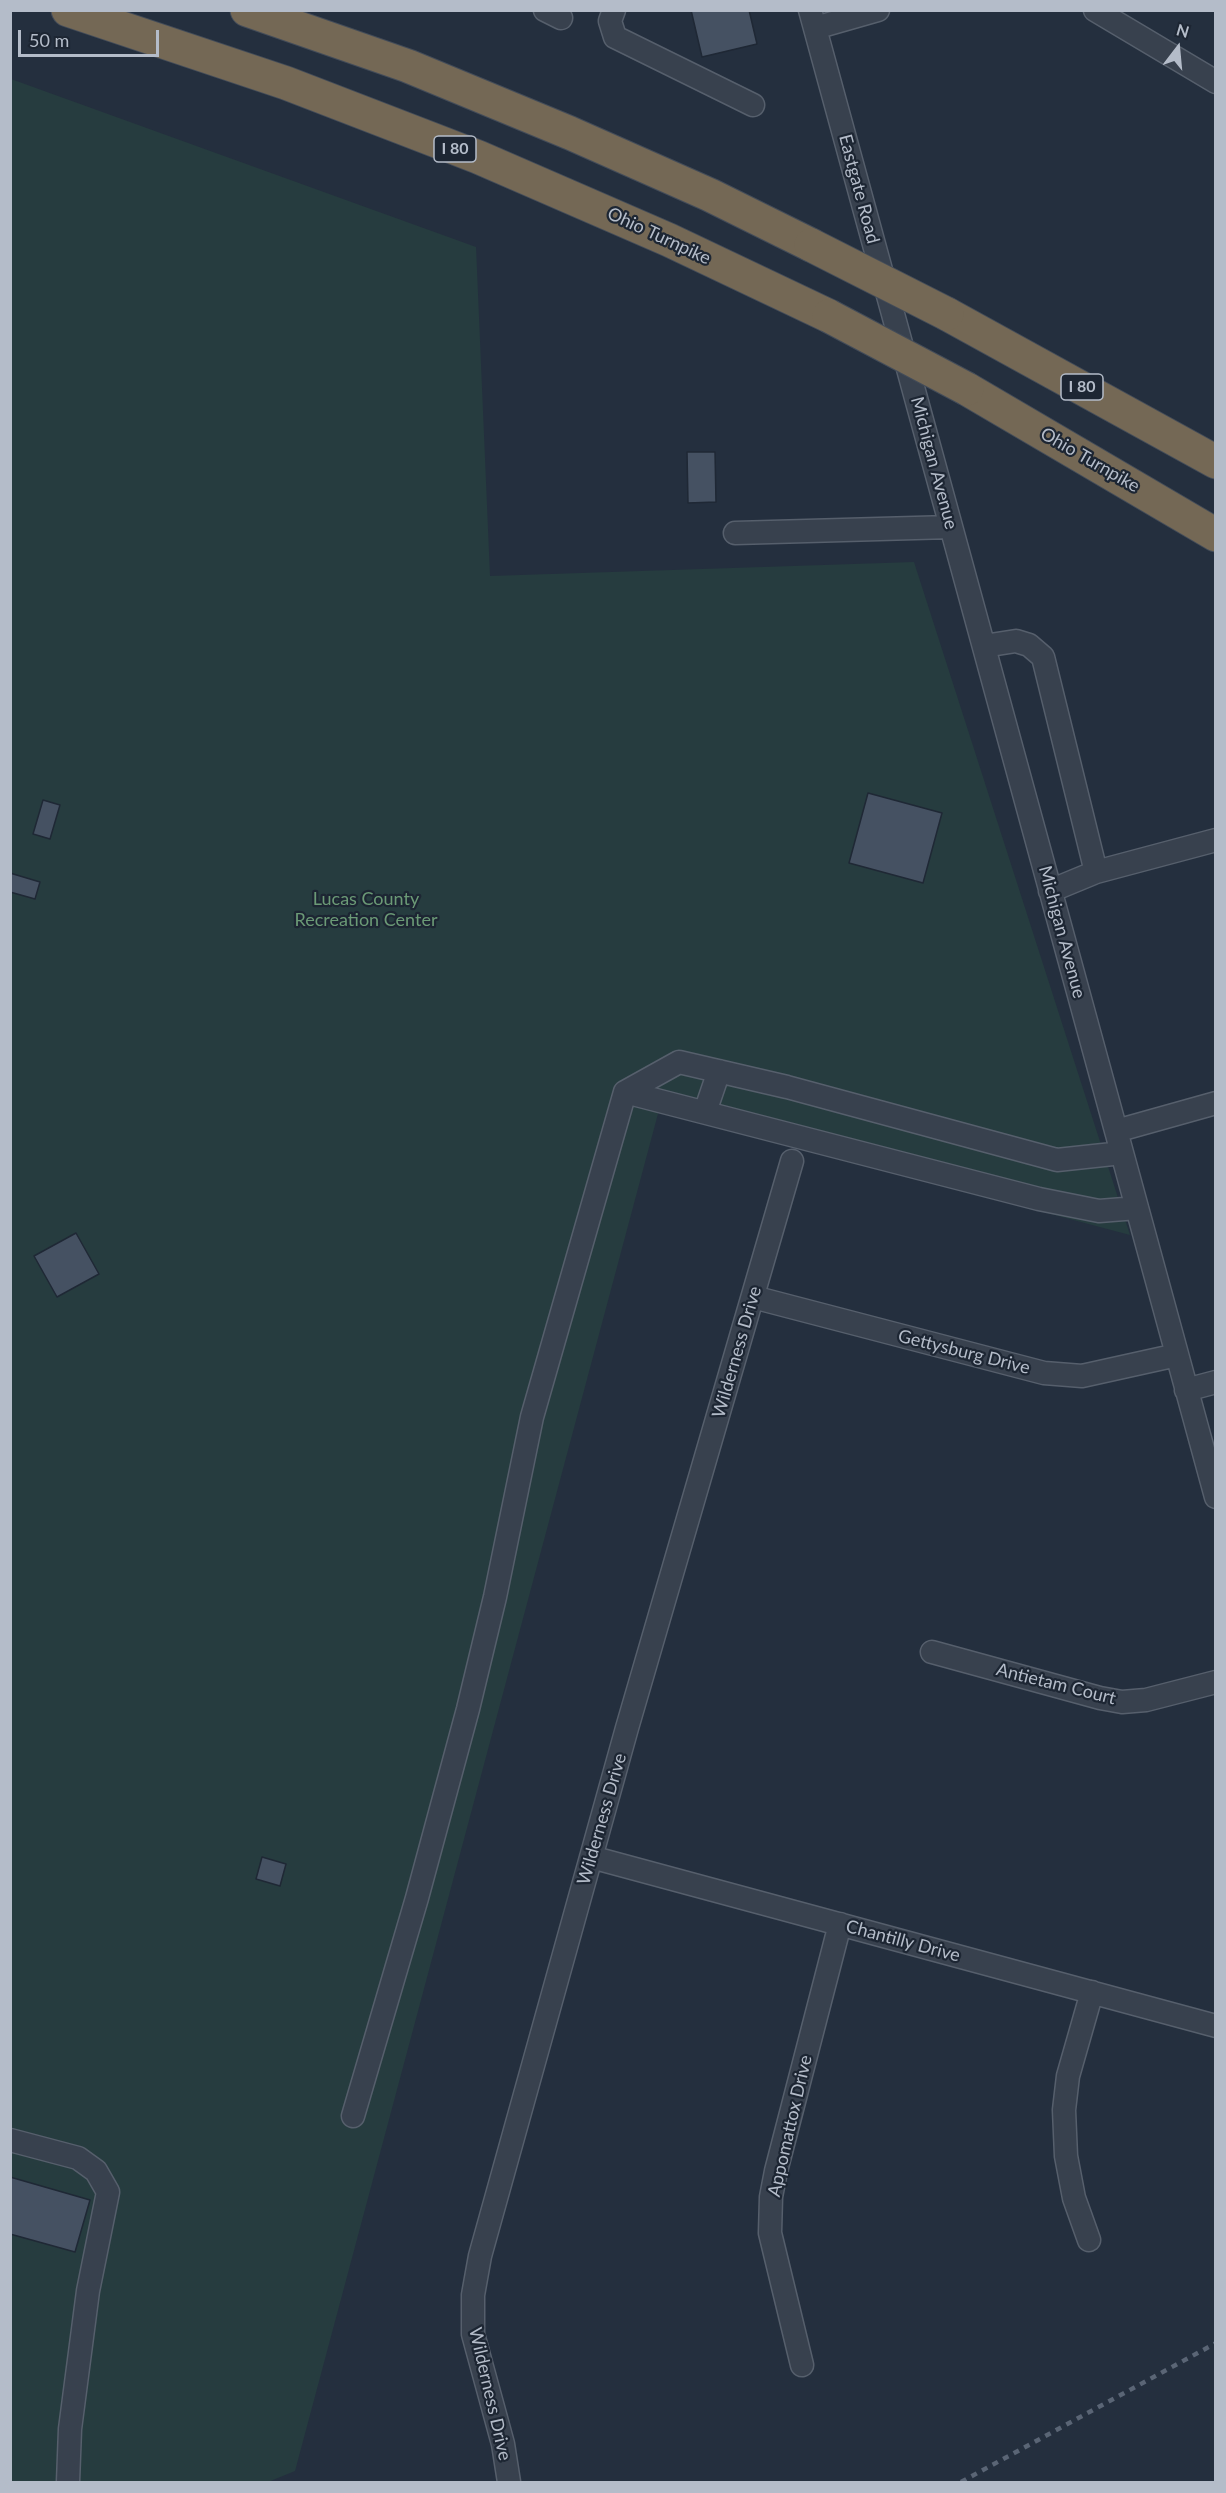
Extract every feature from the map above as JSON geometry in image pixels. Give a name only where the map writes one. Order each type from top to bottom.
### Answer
[{"type":"highway","name":"Ohio Turnpike","points":[[68,10],[286,83],[467,153],[606,212],[830,316],[967,390],[1215,535]]},
{"type":"highway","name":"I 80","points":[[247,10],[408,66],[710,195],[947,314],[1215,462]]},
{"type":"street","points":[[614,10],[610,21],[615,37],[753,105]]},
{"type":"street","points":[[812,19],[878,10]]},
{"type":"street","points":[[1098,11],[1215,82]]},
{"type":"street","name":"Eastgate Road","points":[[812,19],[908,367]]},
{"type":"street","name":"Michigan Avenue","points":[[908,367],[1215,1497]]},
{"type":"street","points":[[735,533],[951,527]]},
{"type":"street","points":[[984,646],[1016,641],[1029,645],[1043,657],[1096,872]]},
{"type":"street","points":[[1050,891],[1096,872],[1215,840]]},
{"type":"street","points":[[353,2116],[417,1898],[466,1717],[495,1597],[534,1411],[625,1092],[679,1062],[787,1087],[1057,1160],[1122,1153]]},
{"type":"street","points":[[705,1112],[719,1071]]},
{"type":"street","points":[[625,1092],[1039,1200],[1099,1211],[1137,1208]]},
{"type":"street","points":[[1116,1131],[1215,1103]]},
{"type":"street","name":"Wilderness Drive","points":[[509,2482],[503,2444],[473,2334],[473,2295],[480,2256],[591,1857],[792,1161]]},
{"type":"street","name":"Gettysburg Drive","points":[[753,1298],[1044,1373],[1082,1376],[1177,1355]]},
{"type":"street","points":[[1186,1390],[1215,1382]]},
{"type":"street","name":"Antietam Court","points":[[932,1652],[1100,1698],[1122,1701],[1146,1700],[1215,1682]]},
{"type":"street","name":"Chantilly Drive","points":[[591,1857],[1215,2026]]},
{"type":"street","name":"Appomattox Drive","points":[[802,2365],[770,2233],[771,2197],[840,1924]]},
{"type":"street","points":[[1089,2240],[1074,2198],[1066,2156],[1064,2109],[1068,2076],[1092,1992]]},
{"type":"street","points":[[10,2140],[78,2158],[96,2171],[108,2192],[88,2291],[70,2429],[68,2482]]},
{"type":"green space","name":"Lucas County Recreation Center","points":[[11,79],[476,247],[490,576],[914,562],[1130,1235],[659,1110],[295,2471],[268,2482],[11,2482]]},
{"type":"building","points":[[691,10],[749,10],[757,44],[702,57]]},
{"type":"building","points":[[687,452],[715,452],[716,502],[688,503]]},
{"type":"building","points":[[868,793],[942,813],[923,883],[849,863]]},
{"type":"building","points":[[43,800],[60,805],[50,839],[33,834]]},
{"type":"building","points":[[10,873],[40,882],[35,899],[10,892]]},
{"type":"building","points":[[76,1233],[99,1274],[57,1297],[34,1256]]},
{"type":"building","points":[[262,1857],[286,1864],[280,1886],[256,1879]]},
{"type":"building","points":[[10,2177],[90,2200],[75,2252],[10,2234]]},
{"type":"railway","points":[[961,2482],[1216,2343]]}]
